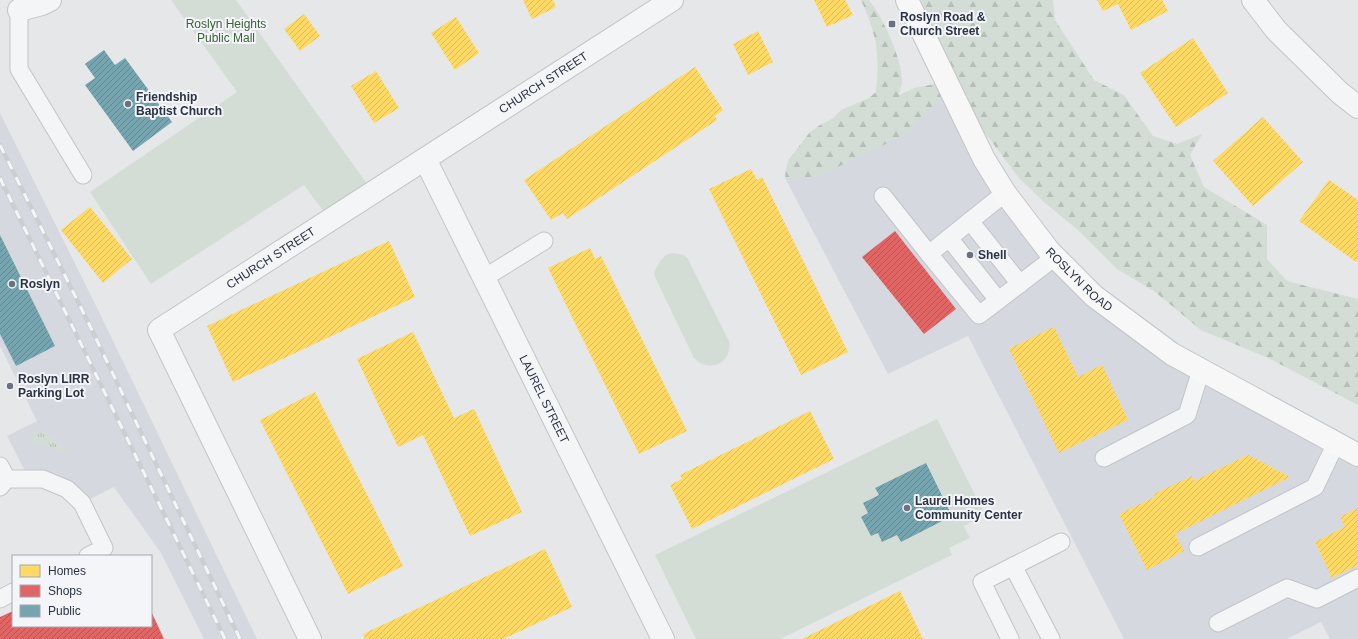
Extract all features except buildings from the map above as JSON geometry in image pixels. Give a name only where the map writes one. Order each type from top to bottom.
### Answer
[{"type":"main road","name":"ROSLYN ROAD","points":[[907,0],[984,159],[1005,193],[1049,251],[1094,296],[1172,354],[1358,455]]},
{"type":"street","points":[[19,10],[42,4],[50,0]]},
{"type":"street","name":"CHURCH STREET","points":[[310,639],[159,330],[672,0]]},
{"type":"street","points":[[1252,0],[1276,30],[1340,93],[1358,107]]},
{"type":"street","name":"LAUREL STREET","points":[[425,158],[663,639]]},
{"type":"lane","points":[[19,10],[19,69],[83,175]]},
{"type":"lane","points":[[929,254],[1005,193]]},
{"type":"lane","points":[[883,196],[979,315],[1056,258]]},
{"type":"lane","points":[[970,221],[1020,284]]},
{"type":"lane","points":[[949,238],[998,300]]},
{"type":"lane","points":[[484,278],[544,241]]},
{"type":"lane","points":[[1104,458],[1187,415],[1201,370]]},
{"type":"lane","points":[[1198,546],[1315,487],[1336,443]]},
{"type":"lane","points":[[2,477],[42,479],[66,489],[82,503],[104,548],[90,555]]},
{"type":"lane","points":[[1010,639],[982,582],[1061,542]]},
{"type":"lane","points":[[1014,566],[1051,639]]},
{"type":"lane","points":[[1218,622],[1286,588],[1317,599],[1358,578]]},
{"type":"lane","points":[[0,599],[12,593]]},
{"type":"shaded area","points":[[950,86],[985,158],[1094,296],[1358,455],[1358,639],[1330,639],[1321,622],[1287,639],[1124,639],[968,336],[888,374],[785,178]]},
{"type":"shaded area","points":[[0,113],[101,316],[257,639],[204,639],[161,553],[114,487],[82,503],[29,479],[7,436],[37,421],[0,346]]},
{"type":"green space","name":"Roslyn Heights Public Mall","points":[[171,0],[236,0],[372,191],[329,219],[304,185],[151,284],[90,192],[237,92]]},
{"type":"green space","points":[[861,0],[869,0],[886,28],[896,51],[902,83],[899,95],[915,88],[934,84],[943,73],[936,37],[921,0],[1053,0],[1055,20],[1094,80],[1124,95],[1153,136],[1177,144],[1202,134],[1190,155],[1204,187],[1267,225],[1267,259],[1287,281],[1358,299],[1358,405],[1268,358],[1201,330],[1154,291],[1117,269],[1078,230],[1045,203],[1018,177],[950,86],[941,98],[907,133],[820,175],[803,178],[785,178],[789,159],[810,132],[832,119],[841,110],[869,98],[876,92],[878,67],[876,45],[871,24]]},
{"type":"green space","points":[[672,253],[684,255],[688,259],[729,341],[727,355],[719,364],[706,365],[700,363],[694,358],[655,277],[654,272],[661,260],[666,255]]},
{"type":"green space","points":[[937,419],[985,515],[964,526],[970,538],[949,548],[952,555],[780,639],[696,639],[655,555]]},
{"type":"green space","points":[[43,431],[72,455],[27,439]]},
{"type":"railway","points":[[0,145],[89,324],[240,639]]},
{"type":"railway","points":[[0,178],[225,639]]},
{"type":"place","name":"Roslyn Road & Church Street","points":[[892,24]]},
{"type":"place","name":"Friendship Baptist Church","points":[[128,104]]},
{"type":"place","name":"Shell","points":[[970,255]]},
{"type":"place","name":"Roslyn","points":[[12,284]]},
{"type":"place","name":"Roslyn LIRR Parking Lot","points":[[10,386]]},
{"type":"place","name":"Laurel Homes Community Center","points":[[907,508]]}]
